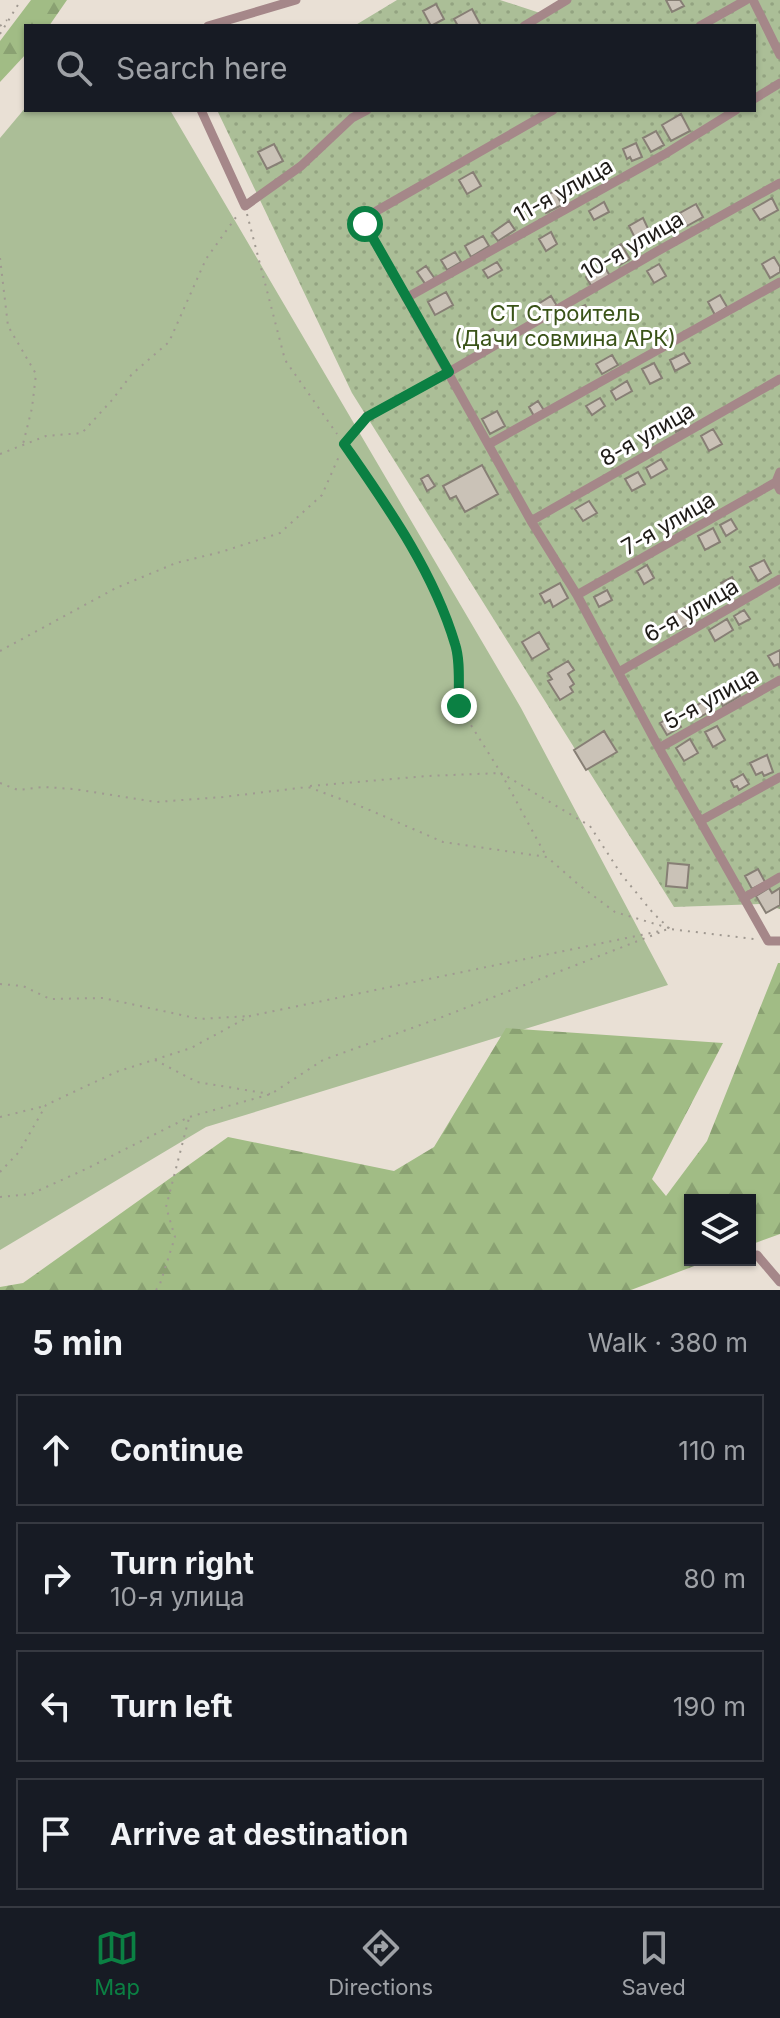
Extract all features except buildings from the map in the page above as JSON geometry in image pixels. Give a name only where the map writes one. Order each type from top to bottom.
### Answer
[{"type":"street","points":[[215,24],[296,0]]},
{"type":"street","points":[[527,24],[567,0]]},
{"type":"street","points":[[704,24],[746,0]]},
{"type":"street","points":[[753,0],[780,55]]},
{"type":"street","points":[[756,98],[780,83]]},
{"type":"street","points":[[202,112],[245,206],[301,166],[352,118],[363,112]]},
{"type":"street","points":[[550,112],[366,217],[365,224],[531,521],[577,595],[768,941],[780,941]]},
{"type":"street","name":"11-я улица","points":[[406,298],[665,154],[733,112]]},
{"type":"street","name":"10-я улица","points":[[344,444],[367,417],[780,183]]},
{"type":"street","points":[[489,444],[780,282]]},
{"type":"street","name":"8-я улица","points":[[531,521],[780,379]]},
{"type":"street","points":[[778,486],[780,472]]},
{"type":"street","name":"7-я улица","points":[[577,595],[778,486]]},
{"type":"street","name":"6-я улица","points":[[619,672],[780,579]]},
{"type":"street","name":"5-я улица","points":[[659,748],[780,680]]},
{"type":"street","points":[[700,821],[780,777]]},
{"type":"street","points":[[744,898],[780,877]]},
{"type":"street","points":[[757,1255],[780,1282]]},
{"type":"path","points":[[0,34],[21,0]]},
{"type":"path","points":[[0,26],[8,19]]},
{"type":"path","points":[[245,206],[285,360],[391,511],[433,585],[456,647],[459,706],[501,773],[547,857],[615,912],[670,929],[768,941]]},
{"type":"path","points":[[0,454],[46,436],[82,433],[132,374],[169,342],[206,259],[245,206]]},
{"type":"path","points":[[0,258],[8,326],[36,374],[23,445]]},
{"type":"path","points":[[0,651],[116,588],[164,568],[280,533],[322,495],[344,444]]},
{"type":"path","points":[[0,783],[18,790],[43,787],[74,789],[156,802],[427,776],[501,773],[590,826],[621,874],[670,929]]},
{"type":"path","points":[[308,787],[443,842],[547,857]]},
{"type":"path","points":[[0,984],[23,986],[50,999],[103,998],[200,1019],[250,1016],[670,929]]},
{"type":"path","points":[[0,1197],[31,1194],[189,1117],[271,1094],[323,1060],[670,929]]},
{"type":"path","points":[[0,1117],[46,1105],[116,1072],[191,1048],[250,1016]]},
{"type":"path","points":[[154,1060],[197,1082],[271,1094]]},
{"type":"path","points":[[0,1172],[19,1152],[46,1105]]},
{"type":"path","points":[[156,1290],[175,1237],[166,1207],[189,1117]]},
{"type":"green space","points":[[31,0],[67,0],[50,24],[24,24],[24,56],[0,82],[0,41]]},
{"type":"green space","name":"СТ Строитель (Дачи совмина АРК)","points":[[397,0],[500,0],[540,13],[569,0],[780,0],[780,909],[760,904],[674,907],[352,393],[218,112],[756,112],[756,24],[357,24]]},
{"type":"green space","points":[[24,109],[24,112],[171,112],[521,708],[668,985],[206,1127],[0,1250],[0,138]]},
{"type":"green space","points":[[780,963],[780,1234],[756,1243],[756,1194],[684,1194],[684,1266],[694,1266],[631,1290],[0,1290],[0,1287],[23,1283],[228,1137],[394,1171],[434,1147],[506,1028],[723,1043],[652,1179],[666,1196],[707,1141]]},
{"type":"route","points":[[365,224],[449,372],[367,417],[344,444],[391,511],[433,585],[456,647],[459,706]]}]
